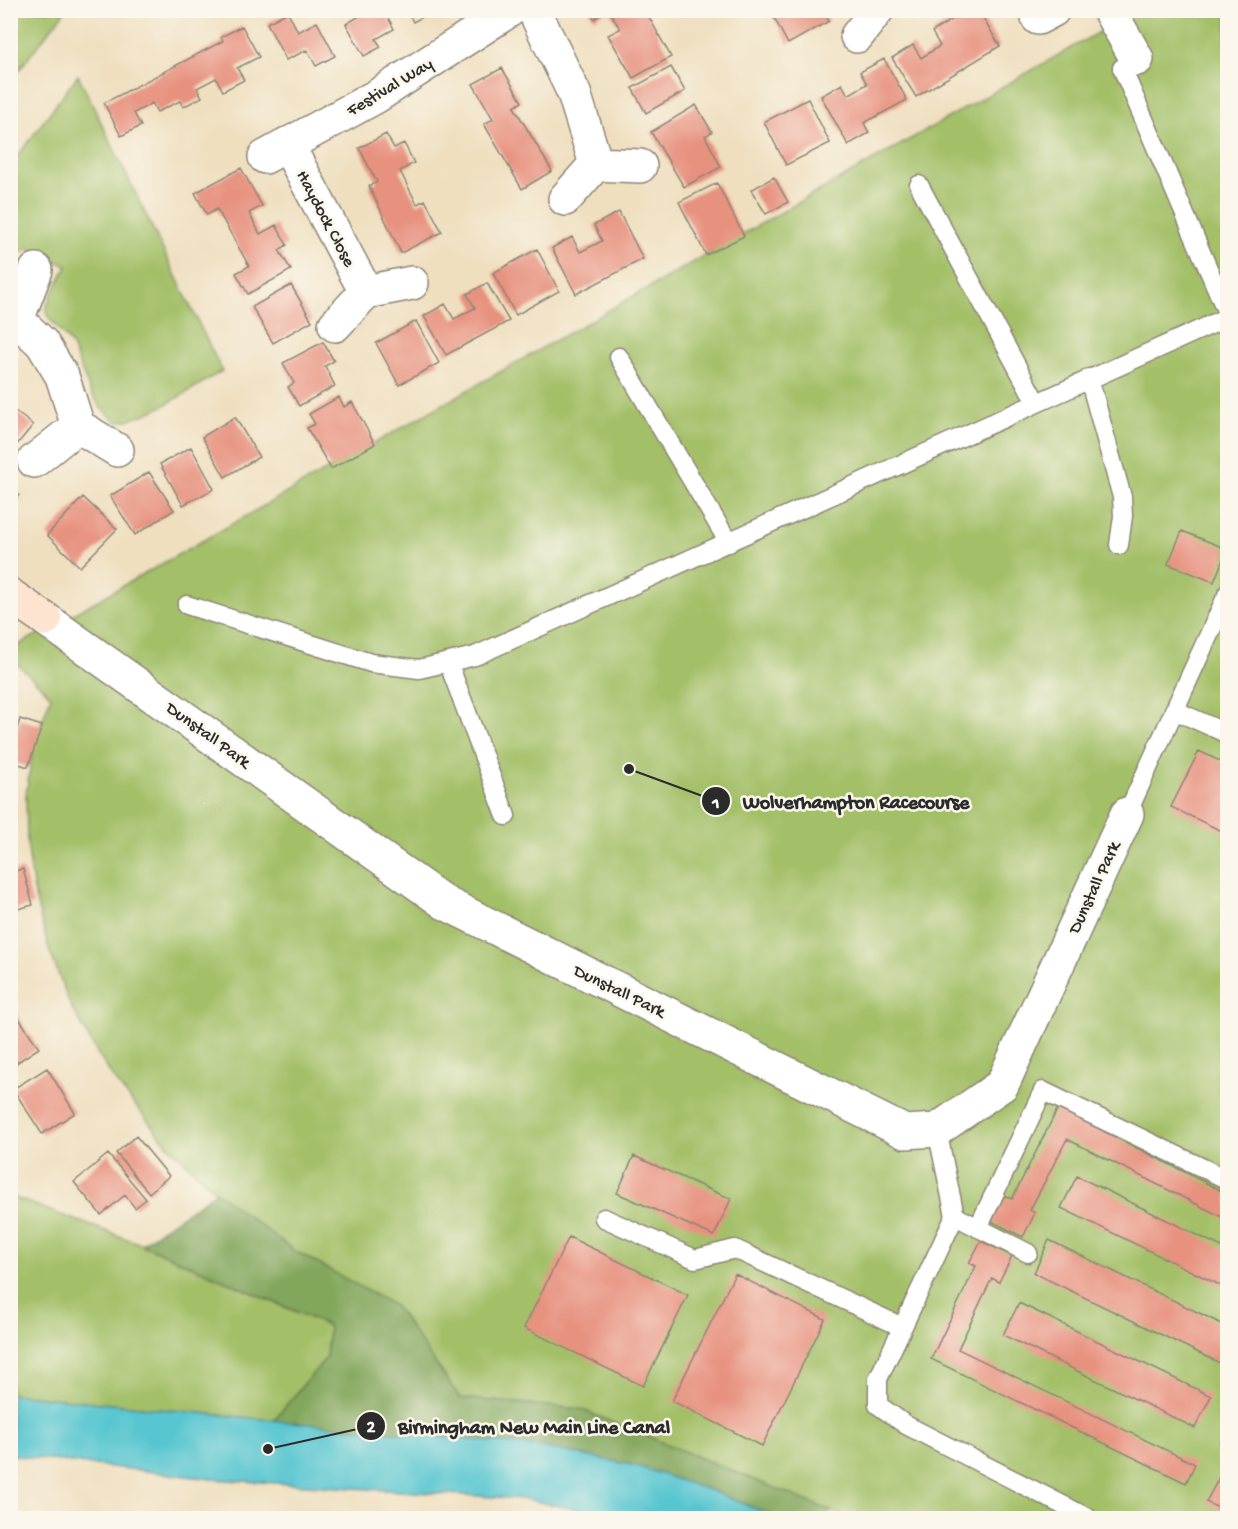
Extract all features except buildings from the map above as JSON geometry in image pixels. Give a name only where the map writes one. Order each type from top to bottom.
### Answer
[{"type":"street","name":"Festival Way","points":[[276,150],[377,96],[510,10]]},
{"type":"street","points":[[534,10],[574,93],[596,164]]},
{"type":"street","points":[[857,36],[877,10]]},
{"type":"street","points":[[1109,10],[1130,64]]},
{"type":"street","name":"Haydock Close","points":[[276,150],[366,292]]},
{"type":"street","points":[[596,164],[640,166]]},
{"type":"street","points":[[565,199],[596,164]]},
{"type":"street","points":[[36,270],[14,322],[42,343],[62,376],[78,426],[117,450]]},
{"type":"street","points":[[335,325],[366,292],[412,283]]},
{"type":"street","points":[[34,461],[78,426]]},
{"type":"street","name":"Dunstall Park","points":[[10,595],[445,903],[905,1132],[938,1130],[1002,1085],[1127,814]]},
{"type":"lane","points":[[187,605],[371,663],[419,669],[475,657],[1227,316],[1130,64]]},
{"type":"lane","points":[[919,185],[1036,402]]},
{"type":"lane","points":[[619,357],[729,543]]},
{"type":"lane","points":[[1089,378],[1122,497],[1123,516],[1119,545]]},
{"type":"lane","points":[[1127,814],[1227,593]]},
{"type":"lane","points":[[448,662],[506,816]]},
{"type":"lane","points":[[1174,710],[1227,734]]},
{"type":"lane","points":[[978,1228],[1043,1091],[1227,1180]]},
{"type":"lane","points":[[938,1130],[955,1216],[878,1379],[878,1405],[906,1425],[1088,1518]]},
{"type":"lane","points":[[955,1216],[1028,1253]]},
{"type":"lane","points":[[604,1218],[695,1259],[735,1249],[903,1327]]},
{"type":"green space","points":[[10,11],[65,11],[11,80]]},
{"type":"green space","points":[[1136,11],[1227,11],[1227,1518],[848,1518],[580,1409],[460,1398],[395,1306],[293,1250],[216,1192],[167,1144],[116,1082],[99,1056],[70,1005],[49,949],[34,893],[27,842],[26,794],[34,744],[51,696],[11,658],[10,650]]},
{"type":"green space","points":[[78,75],[222,371],[157,409],[130,420],[117,422],[101,408],[90,391],[71,344],[49,318],[46,309],[67,266],[27,247],[24,253],[11,244],[11,165]]},
{"type":"green space","points":[[216,1192],[293,1250],[395,1306],[460,1398],[580,1409],[831,1511],[829,1518],[778,1518],[712,1491],[637,1466],[542,1447],[273,1421],[326,1358],[329,1326],[141,1244]]},
{"type":"green space","points":[[10,1196],[141,1244],[329,1326],[326,1358],[273,1421],[11,1394]]},
{"type":"water","points":[[11,1394],[542,1447],[637,1466],[712,1491],[778,1518],[619,1518],[525,1499],[212,1479],[11,1455]]},
{"type":"place","name":"Wolverhampton Racecourse","points":[[629,769]]},
{"type":"place","name":"Birmingham New Main Line Canal","points":[[268,1449]]}]
